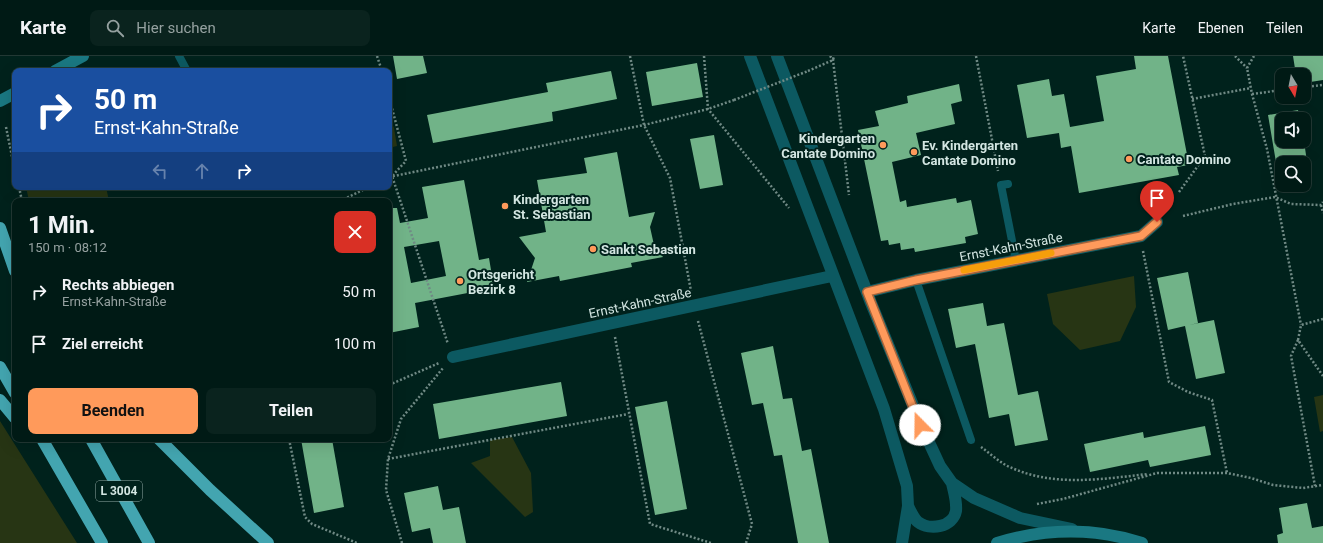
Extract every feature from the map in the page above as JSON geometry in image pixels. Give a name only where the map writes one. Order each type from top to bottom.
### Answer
[{"type":"highway","points":[[0,224],[12,244]]},
{"type":"highway","points":[[0,228],[12,262]]},
{"type":"highway","points":[[0,367],[12,388]]},
{"type":"highway","points":[[0,400],[12,414]]},
{"type":"highway","points":[[34,442],[66,480]]},
{"type":"highway","name":"L 3004","points":[[44,442],[102,543]]},
{"type":"highway","name":"L 3004","points":[[93,442],[149,543]]},
{"type":"highway","points":[[162,442],[210,490],[268,543]]},
{"type":"main road","points":[[61,68],[83,56]]},
{"type":"main road","points":[[0,100],[12,94]]},
{"type":"main road","points":[[1002,541],[1062,530],[1103,533],[1142,543]]},
{"type":"street","points":[[750,56],[832,276],[884,409],[907,486],[908,506],[902,543]]},
{"type":"street","points":[[777,56],[867,292],[920,425],[940,466],[952,483],[974,498],[1020,518],[1083,531]]},
{"type":"street","name":"Ernst-Kahn-Straße","points":[[867,292],[916,280],[1141,236],[1157,222]]},
{"type":"street","name":"Ernst-Kahn-Straße","points":[[453,357],[832,276]]},
{"type":"street","points":[[908,506],[916,521],[923,525],[938,528],[952,519],[956,513],[956,500],[952,483]]},
{"type":"lane","points":[[179,56],[185,68]]},
{"type":"lane","points":[[1005,185],[1016,261]]},
{"type":"lane","points":[[916,280],[971,440]]},
{"type":"lane","points":[[1002,541],[1025,543]]},
{"type":"path","points":[[377,56],[381,68]]},
{"type":"path","points":[[630,56],[644,125],[670,178],[691,293]]},
{"type":"path","points":[[704,56],[708,109],[792,212]]},
{"type":"path","points":[[830,56],[833,60]]},
{"type":"path","points":[[834,56],[833,60],[849,200]]},
{"type":"path","points":[[976,56],[1005,185]]},
{"type":"path","points":[[1179,192],[1205,156],[1183,56]]},
{"type":"path","points":[[1235,56],[1247,68],[1250,88],[1267,149],[1275,197],[1282,221],[1301,325],[1298,340],[1291,356],[1315,486]]},
{"type":"path","points":[[1247,68],[1254,56]]},
{"type":"path","points":[[392,177],[644,125],[708,109],[833,60]]},
{"type":"path","points":[[1311,87],[1323,85]]},
{"type":"path","points":[[1192,99],[1250,88]]},
{"type":"path","points":[[1252,94],[1275,91]]},
{"type":"path","points":[[392,107],[406,161],[392,175]]},
{"type":"path","points":[[6,127],[12,156]]},
{"type":"path","points":[[392,183],[453,357]]},
{"type":"path","points":[[346,198],[363,190]]},
{"type":"path","points":[[1183,216],[1233,204],[1275,197],[1291,204],[1322,203],[1323,213]]},
{"type":"path","points":[[1141,236],[1169,382],[1188,392],[1212,400],[1227,473]]},
{"type":"path","points":[[693,306],[752,524],[746,543]]},
{"type":"path","points":[[1301,325],[1323,319]]},
{"type":"path","points":[[613,324],[628,414],[650,524],[711,543]]},
{"type":"path","points":[[1298,340],[1323,376]]},
{"type":"path","points":[[392,384],[453,357]]},
{"type":"path","points":[[402,543],[386,490],[388,459],[401,419],[453,357]]},
{"type":"path","points":[[388,459],[628,414]]},
{"type":"path","points":[[971,440],[1010,468],[1042,479],[1088,481],[1157,473],[1227,473],[1273,484],[1303,488],[1323,485]]},
{"type":"path","points":[[290,442],[305,517],[312,524],[358,543]]},
{"type":"path","points":[[1037,504],[1157,473]]},
{"type":"green space","points":[[392,123],[394,128],[397,146],[392,147]]},
{"type":"green space","points":[[27,190],[107,190],[108,198],[28,198]]},
{"type":"green space","points":[[1134,276],[1136,307],[1120,341],[1080,350],[1053,324],[1047,294]]},
{"type":"green space","points":[[1323,395],[1323,431],[1320,432],[1314,397]]},
{"type":"green space","points":[[0,421],[77,543],[0,543]]},
{"type":"green space","points":[[512,437],[531,473],[533,512],[525,517],[471,463],[490,456],[490,440]]},
{"type":"building","points":[[393,56],[423,56],[427,73],[397,79]]},
{"type":"building","points":[[1134,56],[1168,56],[1189,165],[1177,167],[1179,175],[1079,193],[1071,146],[1061,148],[1059,133],[1027,138],[1017,85],[1049,79],[1052,96],[1064,94],[1070,127],[1104,121],[1096,76],[1136,69]]},
{"type":"building","points":[[1293,56],[1323,56],[1323,80],[1311,82],[1311,68],[1295,68]]},
{"type":"building","points":[[697,63],[703,97],[652,106],[646,72]]},
{"type":"building","points":[[611,71],[617,99],[552,112],[553,121],[433,143],[427,115],[548,92],[546,83]]},
{"type":"building","points":[[959,84],[962,101],[951,104],[955,124],[916,133],[921,155],[892,162],[900,202],[906,200],[907,207],[956,198],[957,203],[971,200],[978,234],[965,237],[966,243],[915,252],[914,248],[901,250],[900,243],[889,245],[888,240],[881,241],[858,130],[879,126],[875,111],[908,103],[907,96]]},
{"type":"building","points":[[1298,110],[1298,112],[1286,112]]},
{"type":"building","points":[[1275,114],[1275,148],[1305,148],[1306,156],[1275,156],[1268,115]]},
{"type":"building","points":[[714,135],[723,185],[700,189],[690,139]]},
{"type":"building","points":[[617,152],[629,217],[655,212],[650,227],[654,245],[663,257],[631,263],[632,267],[560,281],[559,276],[527,282],[535,258],[519,237],[546,232],[537,180],[587,173],[584,158]]},
{"type":"building","points":[[464,180],[479,260],[489,258],[494,288],[415,303],[419,327],[392,332],[392,208],[397,208],[400,223],[428,218],[422,187]],"holes":[[[439,241],[446,276],[411,283],[404,247]]]},
{"type":"building","points":[[1188,272],[1198,323],[1189,325],[1214,320],[1225,373],[1196,379],[1185,326],[1168,330],[1157,278]]},
{"type":"building","points":[[983,303],[987,326],[1004,323],[1018,395],[1038,391],[1048,440],[1015,446],[1009,414],[989,418],[975,344],[956,348],[948,309]]},
{"type":"building","points":[[773,346],[783,399],[792,398],[802,451],[811,449],[829,543],[798,543],[782,455],[774,456],[763,403],[752,405],[741,353]]},
{"type":"building","points":[[561,382],[567,416],[439,439],[433,404]]},
{"type":"building","points":[[667,401],[687,509],[655,515],[635,407]]},
{"type":"building","points":[[1205,426],[1211,455],[1150,467],[1148,460],[1090,472],[1084,444],[1143,432],[1144,438]]},
{"type":"building","points":[[302,442],[333,442],[344,507],[314,513]]},
{"type":"building","points":[[438,486],[443,510],[459,507],[466,543],[433,543],[430,528],[412,532],[404,493]]},
{"type":"building","points":[[1307,503],[1312,528],[1323,526],[1323,543],[1278,543],[1277,535],[1283,533],[1279,508]]},
{"type":"slow traffic","points":[[964,270],[1051,253]]},
{"type":"place","name":"Kindergarten Cantate Domino","points":[[883,145]]},
{"type":"place","name":"Ev. Kindergarten Cantate Domino","points":[[914,152]]},
{"type":"place","name":"Cantate Domino","points":[[1129,159]]},
{"type":"place","name":"Kindergarten St. Sebastian","points":[[505,206]]},
{"type":"place","name":"Sankt Sebastian","points":[[593,249]]},
{"type":"place","name":"Ortsgericht Bezirk 8","points":[[460,281]]},
{"type":"route","points":[[920,425],[870,303],[867,292],[916,280],[1141,236],[1157,222]]}]
